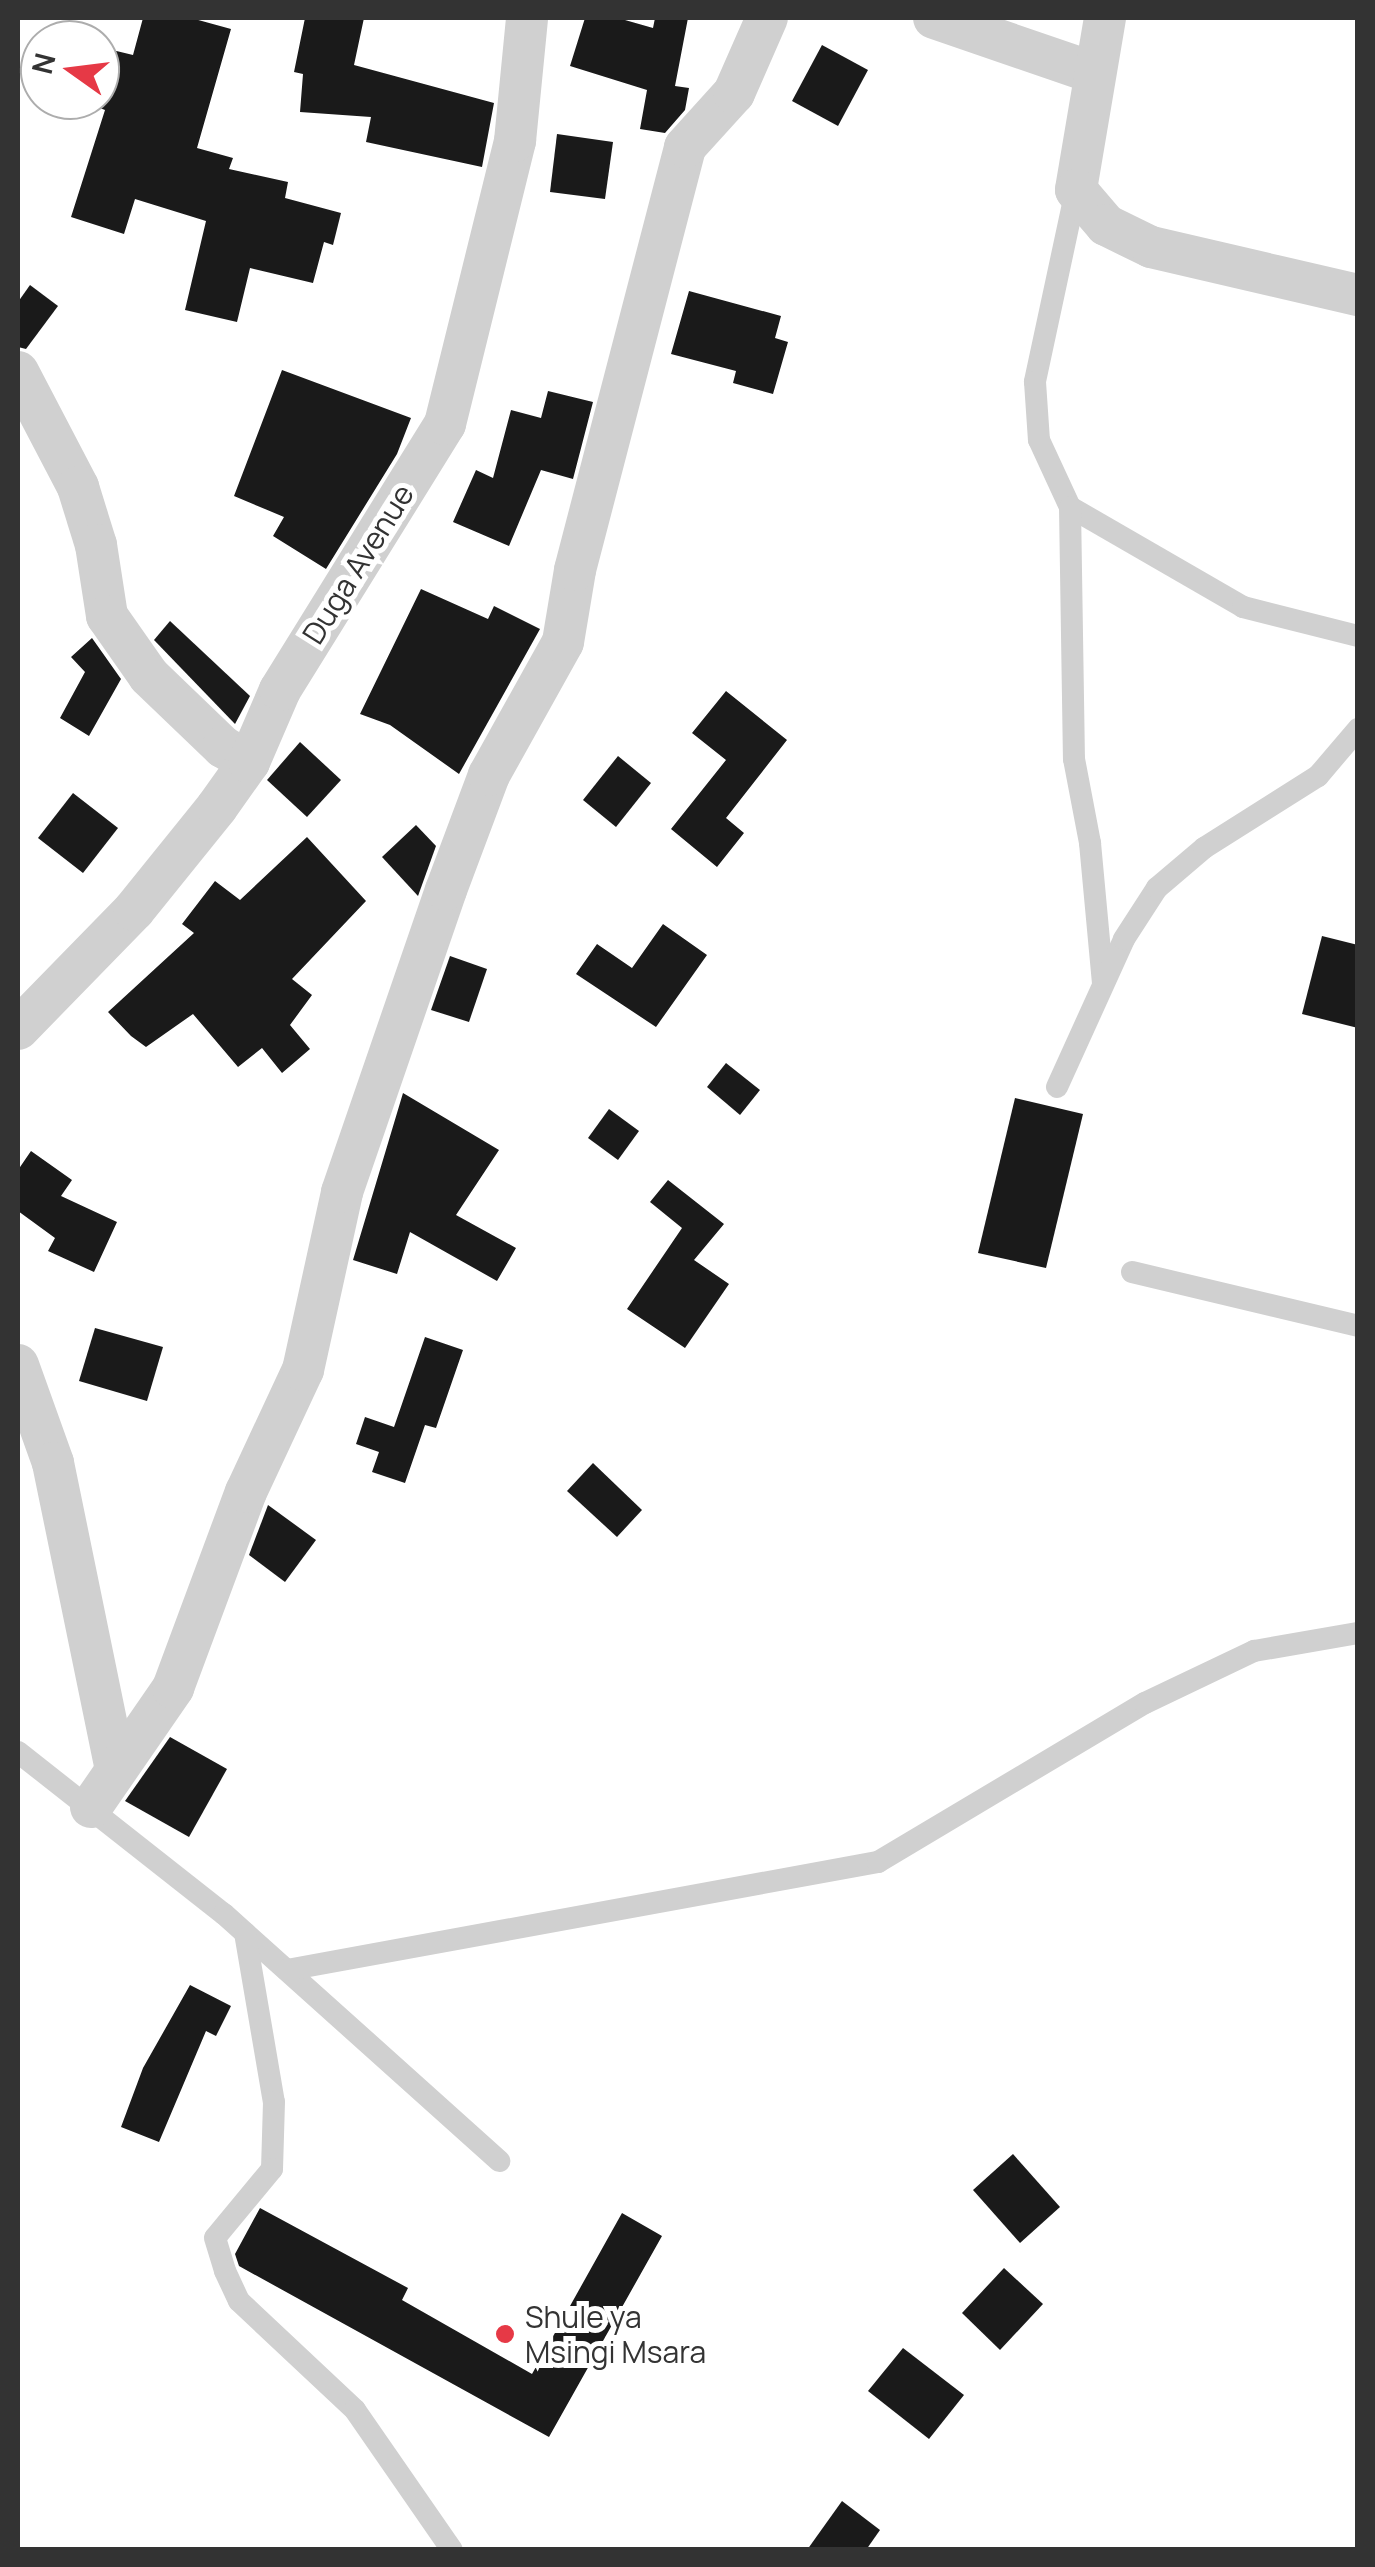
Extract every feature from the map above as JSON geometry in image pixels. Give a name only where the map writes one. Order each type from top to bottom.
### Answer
[{"type":"street","name":"Duga Avenue","points":[[18,1030],[134,910],[249,762],[280,690],[444,424],[515,141],[527,18]]},
{"type":"street","points":[[91,1806],[173,1688],[246,1492],[303,1370],[342,1192],[446,890],[489,775],[563,642],[589,513],[685,147],[734,92],[767,18]]},
{"type":"street","points":[[934,18],[1095,73]]},
{"type":"street","points":[[1105,18],[1076,190],[1106,225],[1151,247],[1358,295]]},
{"type":"street","points":[[18,372],[78,487],[96,544],[107,616],[149,676],[223,747],[249,762]]},
{"type":"street","points":[[18,1364],[53,1463],[116,1770]]},
{"type":"lane","points":[[1076,190],[1036,382],[1039,440],[1070,507],[1074,760],[1090,843],[1103,985]]},
{"type":"lane","points":[[1070,507],[1243,607],[1358,636]]},
{"type":"lane","points":[[1058,1087],[1103,985],[1158,888],[1204,848],[1318,776],[1358,730]]},
{"type":"lane","points":[[1132,1272],[1358,1326]]},
{"type":"lane","points":[[287,1970],[878,1862],[1176,1688],[1254,1651],[1358,1633]]},
{"type":"lane","points":[[18,1752],[91,1806],[245,1933],[499,2161]]},
{"type":"lane","points":[[245,1933],[274,2102],[272,2168],[216,2238],[226,2271],[239,2301],[355,2410],[452,2550]]},
{"type":"building","points":[[143,18],[191,18],[231,29],[197,148],[233,158],[229,169],[288,182],[285,198],[341,213],[333,245],[324,242],[313,283],[250,268],[237,322],[185,310],[206,221],[135,199],[124,234],[71,217],[102,120],[120,120],[120,52],[133,55]]},
{"type":"building","points":[[305,18],[364,18],[354,65],[494,103],[482,167],[366,142],[371,117],[300,112],[303,74],[294,72]]},
{"type":"building","points":[[585,18],[618,18],[653,28],[655,18],[688,18],[675,86],[689,88],[685,110],[665,133],[640,129],[647,90],[570,66]]},
{"type":"building","points":[[822,45],[868,70],[838,126],[792,101]]},
{"type":"building","points":[[557,134],[613,142],[605,199],[550,192]]},
{"type":"building","points":[[30,285],[58,306],[26,349],[18,347],[18,302]]},
{"type":"building","points":[[689,291],[781,316],[775,338],[788,342],[773,394],[733,383],[736,371],[671,354]]},
{"type":"building","points":[[282,370],[411,418],[397,454],[326,569],[273,536],[284,517],[234,496]]},
{"type":"building","points":[[548,391],[593,402],[573,479],[541,470],[509,546],[453,522],[476,470],[493,478],[511,410],[541,418]]},
{"type":"building","points":[[421,589],[488,619],[494,606],[540,629],[459,774],[390,725],[360,714]]},
{"type":"building","points":[[170,621],[250,696],[235,724],[154,640]]},
{"type":"building","points":[[92,638],[121,679],[89,736],[60,718],[85,672],[71,657]]},
{"type":"building","points":[[726,691],[787,740],[726,818],[744,833],[717,867],[671,829],[726,760],[692,733]]},
{"type":"building","points":[[300,742],[341,780],[307,817],[267,780]]},
{"type":"building","points":[[618,756],[651,783],[616,827],[583,800]]},
{"type":"building","points":[[73,793],[118,828],[83,873],[38,838]]},
{"type":"building","points":[[416,825],[436,846],[418,896],[382,857]]},
{"type":"building","points":[[307,837],[366,901],[292,979],[312,995],[290,1025],[310,1049],[282,1073],[262,1048],[238,1067],[193,1014],[146,1047],[131,1036],[108,1012],[194,933],[182,924],[215,881],[240,900]]},
{"type":"building","points":[[663,924],[707,955],[656,1027],[576,974],[597,944],[632,968]]},
{"type":"building","points":[[1322,936],[1358,945],[1358,1028],[1302,1014]]},
{"type":"building","points":[[450,956],[487,969],[469,1022],[431,1010]]},
{"type":"building","points":[[726,1063],[760,1090],[740,1115],[707,1087]]},
{"type":"building","points":[[403,1093],[499,1150],[456,1215],[516,1248],[497,1281],[410,1232],[397,1274],[353,1260]]},
{"type":"building","points":[[1015,1098],[1083,1114],[1046,1268],[978,1253]]},
{"type":"building","points":[[609,1109],[639,1131],[618,1160],[588,1138]]},
{"type":"building","points":[[31,1151],[72,1180],[61,1196],[117,1222],[94,1272],[48,1251],[55,1238],[18,1211],[18,1170]]},
{"type":"building","points":[[668,1180],[724,1224],[694,1260],[729,1284],[685,1348],[627,1309],[682,1228],[650,1202]]},
{"type":"building","points":[[95,1328],[163,1347],[147,1401],[79,1381]]},
{"type":"building","points":[[425,1337],[463,1350],[436,1428],[425,1425],[405,1483],[372,1472],[379,1452],[356,1444],[365,1417],[394,1427]]},
{"type":"building","points":[[593,1463],[642,1510],[617,1537],[567,1491]]},
{"type":"building","points":[[268,1505],[316,1540],[285,1582],[249,1555]]},
{"type":"building","points":[[170,1737],[227,1769],[189,1837],[125,1801]]},
{"type":"building","points":[[190,1985],[231,2006],[216,2036],[206,2031],[159,2142],[121,2127],[143,2068]]},
{"type":"building","points":[[1013,2154],[1060,2207],[1020,2243],[973,2190]]},
{"type":"building","points":[[260,2208],[408,2288],[402,2300],[532,2374],[622,2213],[662,2236],[549,2437],[239,2266],[235,2254]]},
{"type":"building","points":[[1004,2268],[1043,2304],[1000,2350],[962,2313]]},
{"type":"building","points":[[903,2348],[964,2395],[929,2439],[868,2391]]},
{"type":"building","points":[[842,2501],[880,2530],[866,2550],[807,2550]]},
{"type":"place","name":"Shule ya Msingi Msara","points":[[505,2334]]}]
